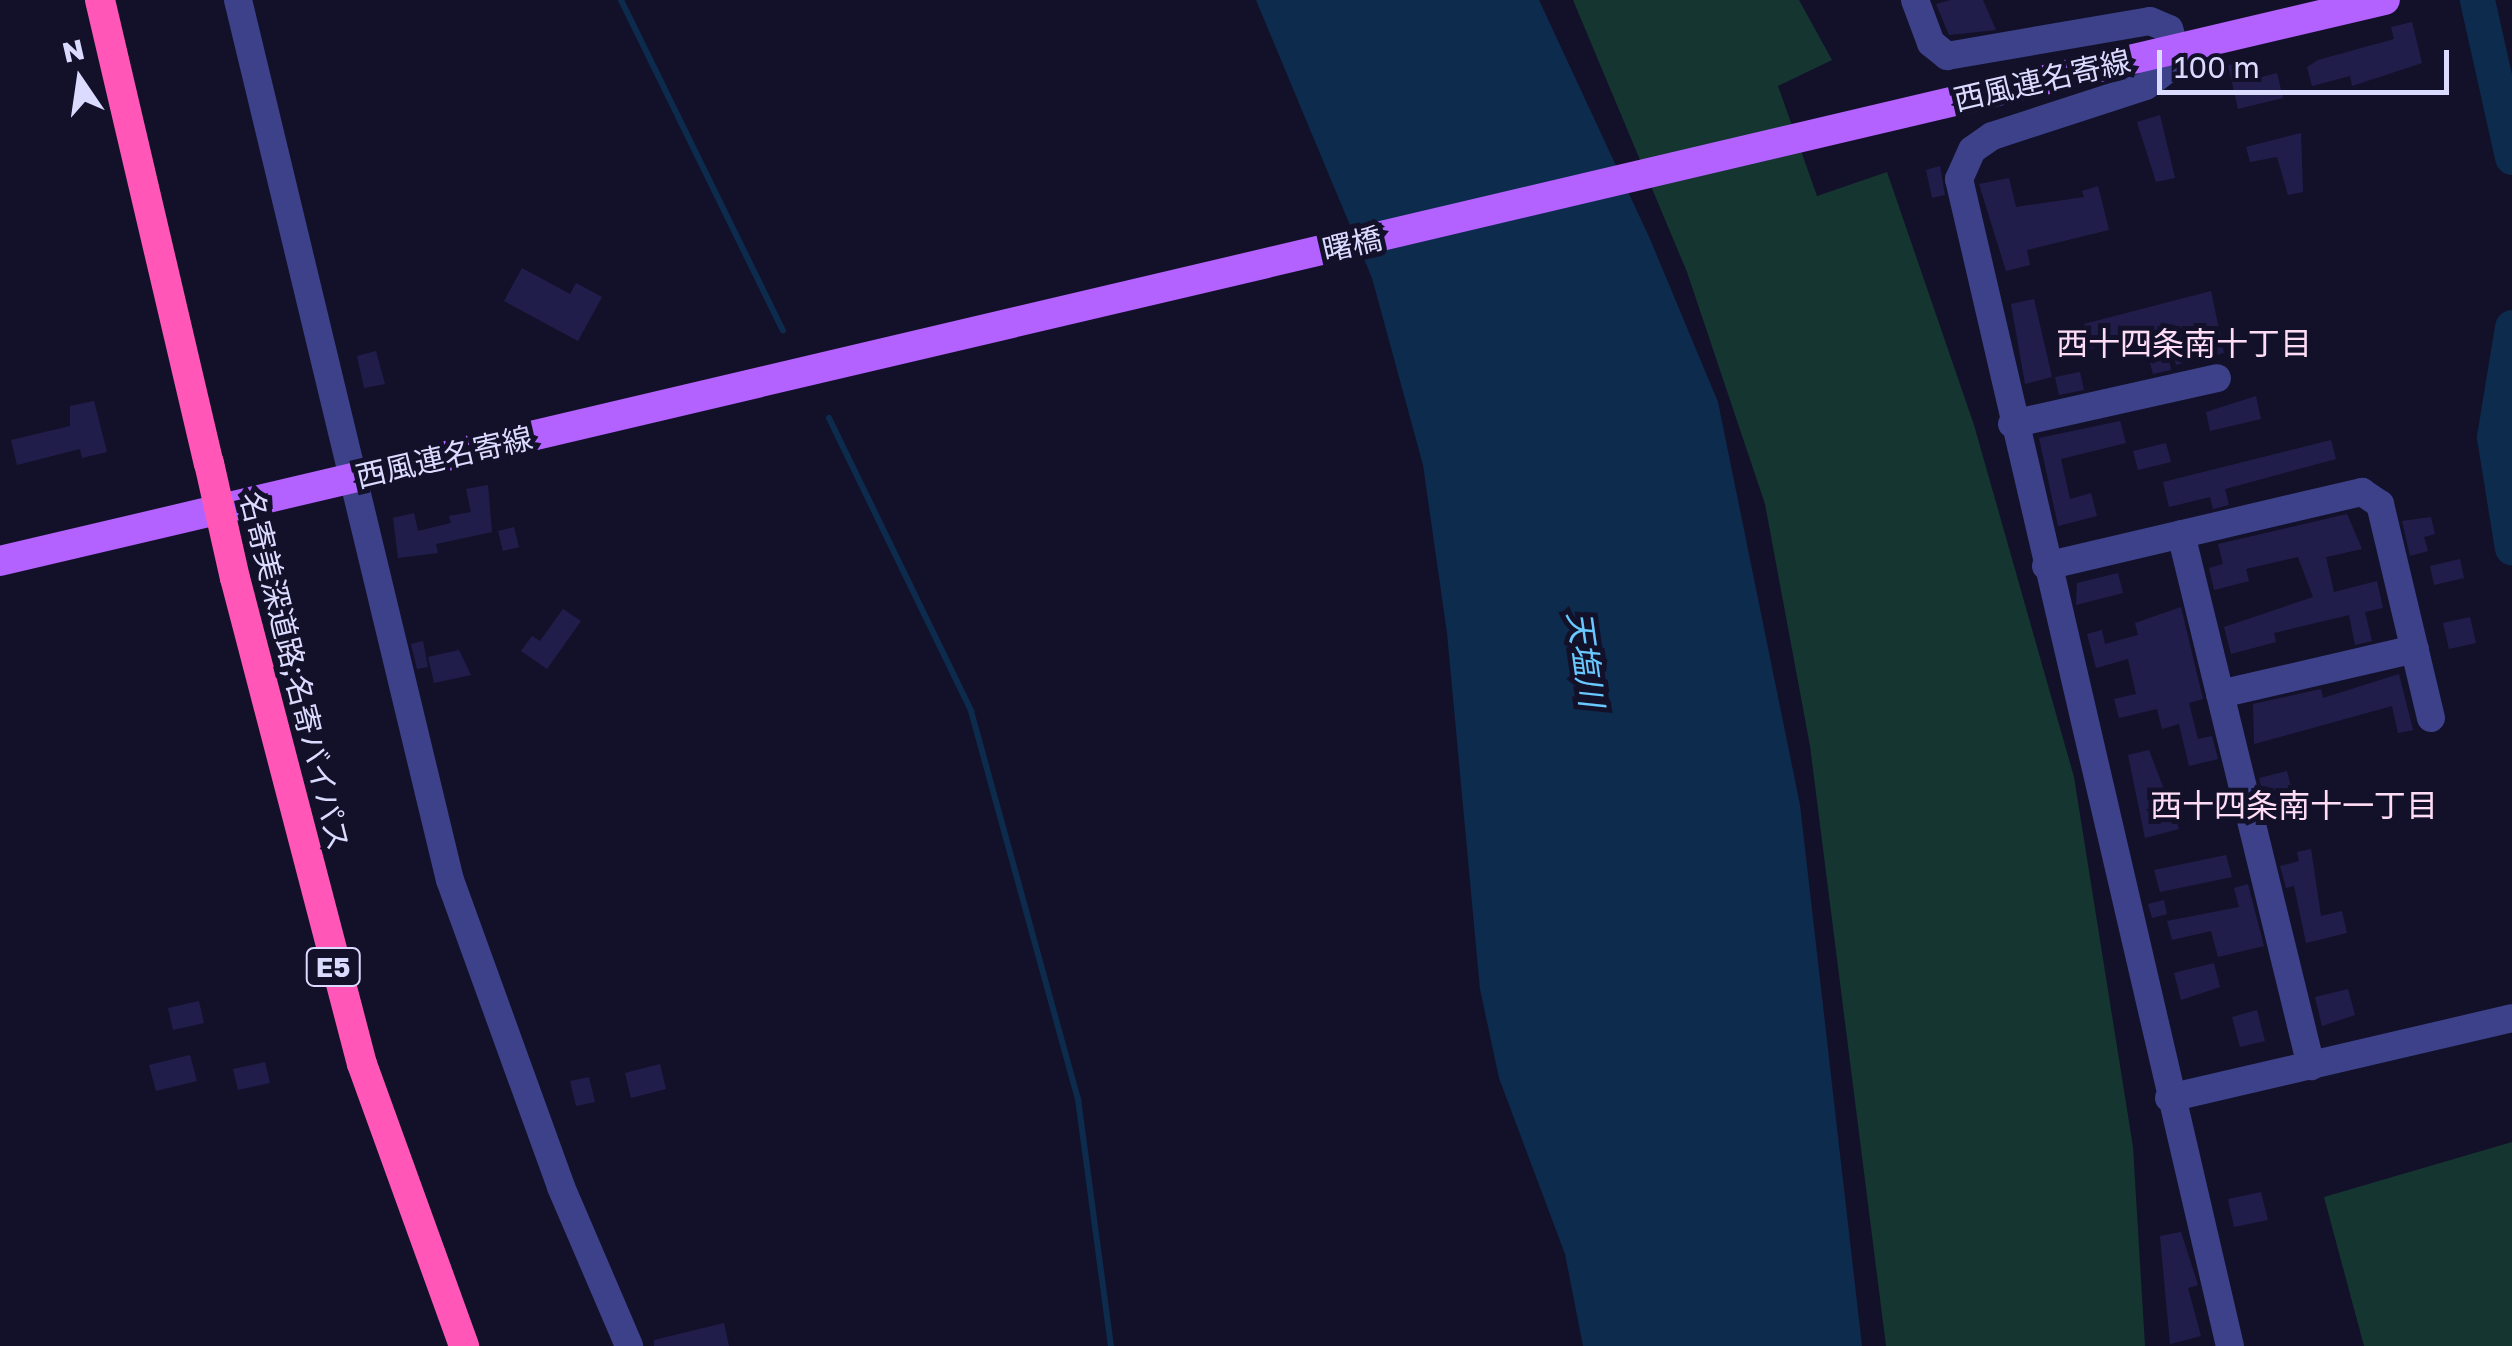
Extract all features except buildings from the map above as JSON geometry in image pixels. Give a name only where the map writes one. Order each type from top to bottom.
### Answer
[{"type":"highway","name":"名寄美深道路;名寄バイパス","points":[[100,0],[234,578],[362,1064],[464,1346]]},
{"type":"main road","name":"西風連名寄線","points":[[1816,133],[2385,0]]},
{"type":"main road","name":"曙橋","points":[[888,353],[1816,133]]},
{"type":"main road","name":"西風連名寄線","points":[[0,560],[888,353]]},
{"type":"street","points":[[238,0],[350,479],[456,899],[560,1187],[628,1346]]},
{"type":"street","points":[[1914,0],[1930,43],[1947,56],[2150,20],[2169,29],[2175,48],[2170,66],[2146,86],[1992,136],[1972,150],[1959,179],[2012,424],[2230,1346]]},
{"type":"street","points":[[2012,424],[2217,378]]},
{"type":"street","points":[[2046,566],[2362,492],[2380,504],[2431,718]]},
{"type":"street","points":[[2181,534],[2310,1066]]},
{"type":"street","points":[[2220,694],[2415,649]]},
{"type":"street","points":[[2170,1098],[2512,1018]]},
{"type":"green space","points":[[1573,0],[1799,0],[1832,60],[1778,86],[1817,196],[1887,172],[1974,425],[2074,777],[2133,1147],[2145,1346],[1886,1346],[1810,746],[1765,504],[1687,272]]},
{"type":"green space","points":[[2512,1142],[2512,1346],[2364,1346],[2324,1197]]},
{"type":"water","name":"天塩川","points":[[1256,0],[1539,0],[1650,239],[1718,402],[1800,805],[1862,1346],[1583,1346],[1565,1254],[1499,1078],[1480,989],[1447,633],[1423,465],[1372,278]]},
{"type":"waterway","points":[[621,0],[783,330]]},
{"type":"waterway","points":[[2477,0],[2512,157]]},
{"type":"waterway","points":[[2512,327],[2494,437],[2512,548]]},
{"type":"waterway","points":[[829,418],[971,711],[1078,1099],[1111,1346]]},
{"type":"district","name":"西十四条南十丁目","points":[[2184,343]]},
{"type":"district","name":"西十四条南十一丁目","points":[[2294,805]]}]
